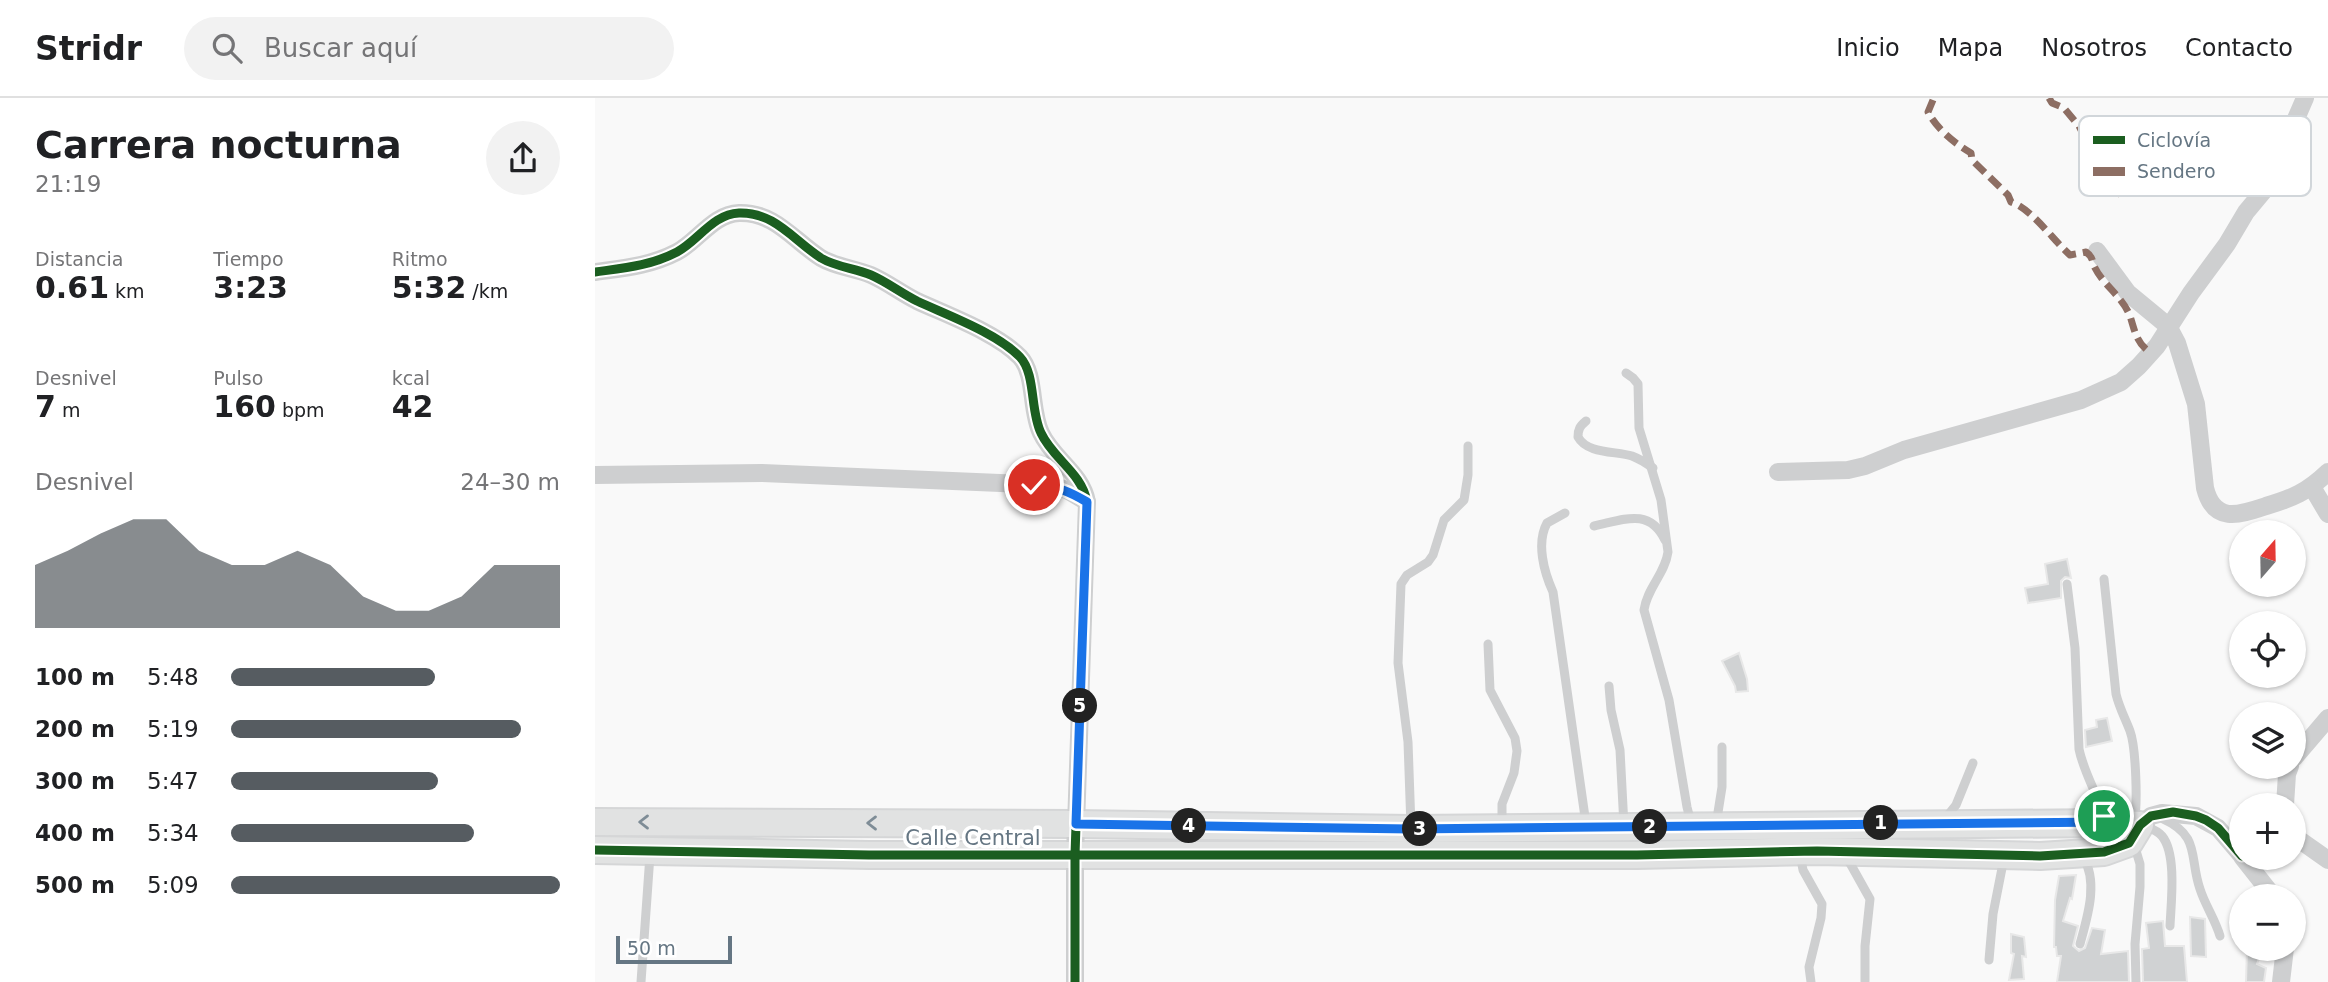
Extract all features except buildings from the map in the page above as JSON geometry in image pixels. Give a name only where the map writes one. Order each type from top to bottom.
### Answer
[{"type":"street","points":[[2297,116],[2305,98]]},
{"type":"street","points":[[1778,472],[1848,470],[1865,466],[1904,450],[2014,421],[2100,393],[2121,382],[2157,346],[2168,326],[2259,196]]},
{"type":"street","points":[[595,272],[628,269],[659,261],[681,250],[706,229],[731,214],[741,213],[770,219],[821,258],[882,280],[914,300],[1004,344],[1020,356],[1028,373],[1039,430],[1080,482],[1087,502],[1075,855],[1075,982]]},
{"type":"street","points":[[2097,251],[2128,293],[2168,326],[2177,343],[2196,404],[2205,488],[2213,506],[2226,514],[2241,514],[2298,496],[2328,472]]},
{"type":"street","points":[[595,475],[762,473],[1049,485],[1067,490],[1087,502]]},
{"type":"street","points":[[2312,487],[2328,514]]},
{"type":"street","points":[[2306,744],[2328,718]]},
{"type":"street","name":"Calle Central","points":[[595,822],[1076,824],[1411,829],[1624,827],[1800,852],[2005,855],[2104,852],[2139,827],[2173,812],[2196,816],[2218,828],[2229,841]]},
{"type":"street","name":"Calle Central","points":[[595,850],[869,855],[1075,855],[1704,840],[1942,823],[2106,822],[2139,827]]},
{"type":"street","points":[[2306,844],[2328,860]]},
{"type":"street","name":"Calle Central","points":[[2252,870],[2263,884]]},
{"type":"street","points":[[2281,982],[2283,961]]},
{"type":"lane","points":[[1626,373],[1637,384],[1639,428],[1661,500],[1667,545],[1667,561],[1645,600],[1644,610],[1669,700],[1687,807],[1704,840]]},
{"type":"lane","points":[[1586,421],[1581,425],[1579,437],[1586,446],[1632,456],[1653,468]]},
{"type":"lane","points":[[1411,829],[1408,742],[1398,663],[1401,584],[1407,575],[1428,562],[1433,555],[1444,520],[1464,499],[1468,475],[1468,446]]},
{"type":"lane","points":[[1565,513],[1547,523],[1541,539],[1546,574],[1553,592],[1586,827]]},
{"type":"lane","points":[[1594,526],[1640,518],[1657,526],[1667,545]]},
{"type":"lane","points":[[2105,579],[2116,694],[2120,711],[2131,733],[2133,748],[2139,827],[2137,854],[2140,864],[2135,944],[2136,982]]},
{"type":"lane","points":[[2067,584],[2075,648],[2081,762],[2106,822]]},
{"type":"lane","points":[[1488,644],[1490,690],[1515,738],[1517,751],[1514,773],[1503,804],[1502,828]]},
{"type":"lane","points":[[1609,686],[1620,750],[1624,827]]},
{"type":"lane","points":[[1704,840],[1722,787],[1722,747]]},
{"type":"lane","points":[[1942,823],[1956,805],[1973,763]]},
{"type":"lane","points":[[2139,827],[2171,822],[2190,842],[2195,854],[2201,893],[2220,936]]},
{"type":"lane","points":[[2139,827],[2159,833],[2164,838],[2169,853],[2170,926]]},
{"type":"lane","points":[[641,982],[650,851]]},
{"type":"lane","points":[[1800,852],[1803,870],[1822,904],[1809,967],[1811,982]]},
{"type":"lane","points":[[1844,852],[1870,899],[1865,946],[1865,981]]},
{"type":"lane","points":[[2080,944],[2089,908],[2090,891],[2088,866],[2081,853]]},
{"type":"lane","points":[[1989,960],[1993,914],[2005,855]]},
{"type":"marked path","points":[[2049,98],[2052,103],[2064,108],[2079,126]]},
{"type":"marked path","points":[[1933,100],[1928,112],[1936,124],[1952,140],[1971,153],[1972,160],[2008,195],[2011,202],[2034,217],[2070,255],[2086,252],[2089,255],[2098,273],[2127,309],[2139,341],[2151,353]]},
{"type":"cycle path","points":[[595,272],[657,260],[685,247],[721,218],[739,213],[752,214],[783,228],[821,258],[871,275],[917,301],[985,332],[1010,348],[1025,364],[1041,433],[1073,474],[1087,502],[1075,855],[1075,982]]},
{"type":"cycle path","points":[[595,850],[869,855],[1637,855],[1817,851],[2040,856],[2104,852],[2129,843],[2140,825],[2151,816],[2173,812],[2206,820],[2218,828],[2229,841]]},
{"type":"route","points":[[1034,485],[1049,485],[1067,490],[1087,502],[1076,824],[1411,829],[2106,822],[2104,816]]}]
